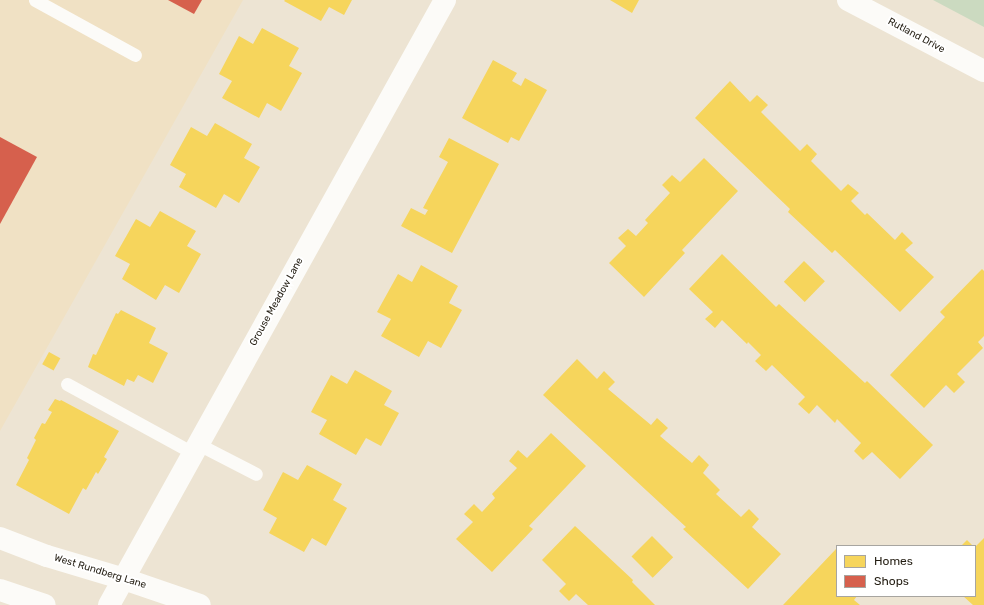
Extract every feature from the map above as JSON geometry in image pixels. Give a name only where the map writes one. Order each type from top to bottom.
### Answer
[{"type":"street","name":"Grouse Meadow Lane","points":[[109,605],[445,0]]},
{"type":"street","name":"Rutland Drive","points":[[848,0],[984,71]]},
{"type":"street","name":"West Rundberg Lane","points":[[0,538],[47,556],[124,579],[200,605]]},
{"type":"street","points":[[0,590],[45,605]]},
{"type":"lane","points":[[35,0],[135,55]]},
{"type":"lane","points":[[67,384],[196,448],[256,474]]},
{"type":"shaded area","points":[[0,0],[243,0],[0,431]]},
{"type":"green space","points":[[933,0],[984,0],[984,27]]},
{"type":"building: Homes","points":[[352,0],[344,15],[329,7],[321,21],[284,1]]},
{"type":"building: Homes","points":[[610,0],[639,0],[632,13]]},
{"type":"building: Homes","points":[[262,28],[299,48],[289,66],[302,73],[281,111],[267,103],[259,118],[222,98],[232,81],[219,74],[239,36],[253,44]]},
{"type":"building: Homes","points":[[493,60],[517,73],[512,81],[521,86],[525,78],[547,90],[519,141],[511,137],[508,143],[462,118]]},
{"type":"building: Homes","points":[[730,81],[750,102],[757,95],[768,105],[761,112],[800,151],[807,144],[817,154],[811,161],[841,191],[848,184],[859,193],[851,201],[865,215],[867,213],[895,240],[902,232],[913,243],[905,250],[934,277],[900,312],[835,250],[832,253],[788,212],[790,209],[695,118]]},
{"type":"building: Homes","points":[[215,123],[252,144],[244,158],[260,167],[239,203],[224,194],[216,208],[179,187],[186,174],[170,165],[191,127],[207,136]]},
{"type":"building: Homes","points":[[449,138],[499,164],[452,253],[401,226],[411,208],[425,215],[428,210],[423,208],[448,162],[439,157]]},
{"type":"building: Homes","points":[[704,158],[738,191],[682,250],[685,253],[644,297],[609,263],[626,246],[618,238],[628,229],[636,236],[648,223],[645,220],[670,193],[662,185],[672,175],[680,182]]},
{"type":"building: Homes","points":[[160,211],[196,231],[187,246],[201,254],[179,293],[165,285],[156,300],[122,279],[130,264],[115,256],[136,219],[150,227]]},
{"type":"building: Homes","points":[[722,254],[776,307],[779,304],[865,383],[867,381],[933,445],[900,479],[872,452],[863,460],[854,451],[861,443],[837,419],[835,423],[817,405],[809,414],[798,404],[805,397],[772,365],[766,371],[755,361],[761,355],[722,320],[715,328],[705,319],[713,312],[689,289]]},
{"type":"building: Homes","points":[[804,261],[825,281],[805,302],[784,282]]},
{"type":"building: Homes","points":[[421,265],[458,286],[449,303],[462,310],[441,348],[428,341],[419,357],[381,336],[391,319],[377,312],[398,274],[412,282]]},
{"type":"building: Homes","points":[[982,269],[984,271],[984,336],[978,342],[983,348],[957,374],[965,382],[954,393],[946,385],[924,408],[890,375],[945,317],[940,312]]},
{"type":"building: Homes","points":[[121,310],[156,328],[149,343],[168,353],[153,383],[138,375],[134,382],[127,379],[124,386],[88,367],[93,354],[96,355],[116,313],[118,314]]},
{"type":"building: Homes","points":[[49,352],[60,358],[54,371],[42,364]]},
{"type":"building: Homes","points":[[577,359],[597,379],[604,371],[615,382],[608,389],[651,425],[657,418],[668,428],[660,436],[692,463],[699,455],[709,465],[703,473],[720,490],[716,494],[741,517],[749,509],[759,519],[752,527],[781,554],[748,589],[683,529],[686,527],[543,395]]},
{"type":"building: Homes","points":[[355,370],[392,391],[384,405],[399,413],[381,446],[366,438],[356,455],[319,434],[327,420],[311,412],[331,375],[347,384]]},
{"type":"building: Homes","points":[[55,399],[61,400],[119,431],[104,457],[107,459],[98,474],[96,472],[86,490],[83,488],[69,514],[16,485],[29,460],[27,458],[36,440],[34,438],[42,423],[45,424],[52,412],[48,410]]},
{"type":"building: Homes","points":[[551,433],[586,466],[529,526],[533,529],[492,572],[456,539],[473,522],[464,514],[474,504],[482,512],[495,498],[492,494],[517,468],[509,461],[518,450],[527,458]]},
{"type":"building: Homes","points":[[307,465],[342,484],[333,500],[347,508],[326,546],[312,538],[304,552],[269,533],[277,518],[263,510],[283,472],[298,480]]},
{"type":"building: Homes","points":[[575,526],[633,580],[632,582],[655,605],[588,605],[576,594],[569,601],[559,591],[566,584],[542,560]]},
{"type":"building: Homes","points":[[652,536],[673,557],[653,578],[631,557]]},
{"type":"building: Homes","points":[[984,538],[984,605],[973,605],[964,597],[976,597],[976,546]]},
{"type":"building: Homes","points":[[967,540],[972,545],[962,545]]},
{"type":"building: Homes","points":[[836,549],[836,597],[856,597],[854,600],[860,605],[783,605]]},
{"type":"building: Shops","points":[[168,0],[202,0],[194,14]]},
{"type":"building: Shops","points":[[0,137],[37,157],[0,224]]}]
